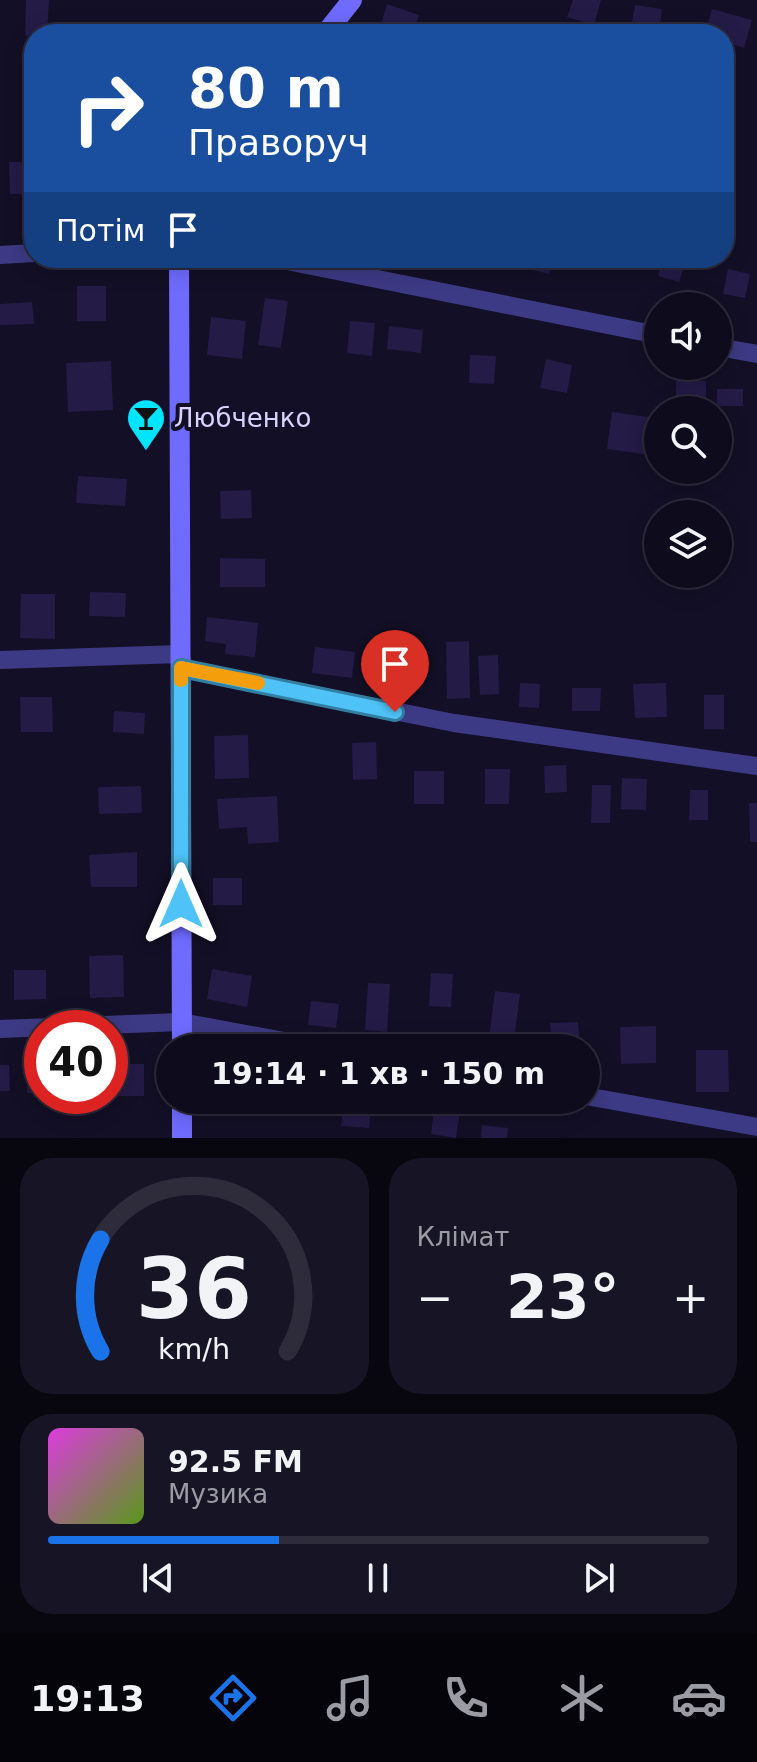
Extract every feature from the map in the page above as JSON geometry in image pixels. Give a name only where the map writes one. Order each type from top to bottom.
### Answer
[{"type":"street","points":[[333,24],[352,0]]},
{"type":"street","points":[[0,255],[24,254]]},
{"type":"street","points":[[179,268],[181,1034]]},
{"type":"street","points":[[322,268],[644,332]]},
{"type":"street","points":[[732,350],[757,354]]},
{"type":"street","points":[[0,660],[180,661],[454,723],[757,766]]},
{"type":"street","points":[[0,1029],[181,1022],[246,1034]]},
{"type":"street","points":[[600,1099],[757,1127]]},
{"type":"street","points":[[182,1114],[182,1138]]},
{"type":"building","points":[[26,0],[49,0],[48,24],[25,24]]},
{"type":"building","points":[[573,0],[601,0],[594,24],[567,17]]},
{"type":"building","points":[[387,4],[419,15],[416,24],[381,24]]},
{"type":"building","points":[[635,5],[662,9],[660,24],[632,24]]},
{"type":"building","points":[[712,9],[752,20],[744,48],[734,45],[734,24],[708,24]]},
{"type":"building","points":[[9,162],[24,162],[24,194],[10,194]]},
{"type":"building","points":[[525,268],[550,268],[549,274]]},
{"type":"building","points":[[660,268],[684,268],[679,282],[658,276]]},
{"type":"building","points":[[728,269],[750,274],[745,298],[723,292]]},
{"type":"building","points":[[77,286],[106,286],[106,321],[77,321]]},
{"type":"building","points":[[265,298],[288,301],[281,348],[258,345]]},
{"type":"building","points":[[32,302],[34,324],[0,325],[0,304]]},
{"type":"building","points":[[211,317],[246,321],[242,359],[207,355]]},
{"type":"building","points":[[350,321],[375,323],[372,356],[347,353]]},
{"type":"building","points":[[389,326],[423,330],[421,353],[387,349]]},
{"type":"building","points":[[470,355],[496,356],[494,384],[469,383]]},
{"type":"building","points":[[546,359],[572,365],[567,393],[540,388]]},
{"type":"building","points":[[111,361],[113,410],[68,412],[66,363]]},
{"type":"building","points":[[676,381],[706,381],[706,396],[676,396]]},
{"type":"building","points":[[717,389],[743,389],[743,406],[732,406],[732,396],[717,396]]},
{"type":"building","points":[[612,412],[644,416],[644,454],[607,449]]},
{"type":"building","points":[[78,476],[127,479],[125,506],[76,503]]},
{"type":"building","points":[[251,490],[252,518],[221,519],[220,491]]},
{"type":"building","points":[[220,558],[265,559],[265,587],[220,587]]},
{"type":"building","points":[[90,592],[126,593],[125,617],[89,616]]},
{"type":"building","points":[[21,594],[55,594],[55,639],[20,638]]},
{"type":"building","points":[[207,617],[258,623],[255,657],[225,654],[226,644],[205,641]]},
{"type":"building","points":[[469,641],[470,698],[447,699],[446,642]]},
{"type":"building","points":[[315,647],[355,652],[352,678],[312,673]]},
{"type":"building","points":[[380,653],[398,656],[397,667],[417,670],[414,693],[375,688]]},
{"type":"building","points":[[498,655],[499,694],[480,695],[478,656]]},
{"type":"building","points":[[520,683],[540,684],[539,708],[519,707]]},
{"type":"building","points":[[666,683],[667,717],[635,718],[633,684]]},
{"type":"building","points":[[572,688],[601,688],[600,711],[572,711]]},
{"type":"building","points":[[704,695],[724,695],[724,729],[704,729]]},
{"type":"building","points":[[20,697],[52,697],[53,732],[21,732]]},
{"type":"building","points":[[114,711],[145,713],[144,734],[113,732]]},
{"type":"building","points":[[248,735],[249,778],[215,779],[214,736]]},
{"type":"building","points":[[376,742],[377,779],[353,780],[352,743]]},
{"type":"building","points":[[566,765],[567,792],[545,793],[544,766]]},
{"type":"building","points":[[485,769],[510,769],[509,804],[485,804]]},
{"type":"building","points":[[414,771],[444,771],[444,804],[414,804]]},
{"type":"building","points":[[622,778],[647,779],[646,810],[621,809]]},
{"type":"building","points":[[592,785],[611,785],[610,823],[591,823]]},
{"type":"building","points":[[141,786],[142,813],[99,814],[98,787]]},
{"type":"building","points":[[690,790],[708,790],[708,820],[689,820]]},
{"type":"building","points":[[277,796],[279,842],[248,844],[247,827],[219,829],[217,799]]},
{"type":"building","points":[[749,803],[757,803],[757,842],[750,842]]},
{"type":"building","points":[[137,852],[137,887],[91,887],[89,855]]},
{"type":"building","points":[[213,878],[242,878],[242,905],[213,905]]},
{"type":"building","points":[[123,955],[124,997],[90,998],[89,956]]},
{"type":"building","points":[[212,969],[252,976],[247,1007],[207,999]]},
{"type":"building","points":[[14,970],[46,970],[46,999],[14,1000]]},
{"type":"building","points":[[431,973],[453,974],[451,1007],[429,1006]]},
{"type":"building","points":[[368,983],[390,984],[387,1032],[365,1030]]},
{"type":"building","points":[[495,991],[520,994],[515,1034],[490,1034]]},
{"type":"building","points":[[311,1001],[339,1004],[336,1028],[308,1025]]},
{"type":"building","points":[[578,1022],[579,1034],[551,1034],[550,1023]]},
{"type":"building","points":[[656,1026],[656,1063],[621,1064],[620,1027]]},
{"type":"building","points":[[696,1050],[728,1050],[729,1092],[696,1092]]},
{"type":"building","points":[[128,1064],[144,1064],[144,1096],[128,1096]]},
{"type":"building","points":[[0,1065],[9,1065],[10,1091],[0,1091]]},
{"type":"building","points":[[342,1114],[370,1114],[369,1128],[341,1126]]},
{"type":"building","points":[[433,1114],[460,1114],[456,1138],[431,1134]]},
{"type":"building","points":[[482,1125],[508,1128],[507,1138],[481,1138]]},
{"type":"slow traffic","points":[[181,680],[181,668],[258,683]]},
{"type":"place","name":"Любченко","points":[[146,452]]},
{"type":"route","points":[[181,904],[181,668],[395,712]]}]
